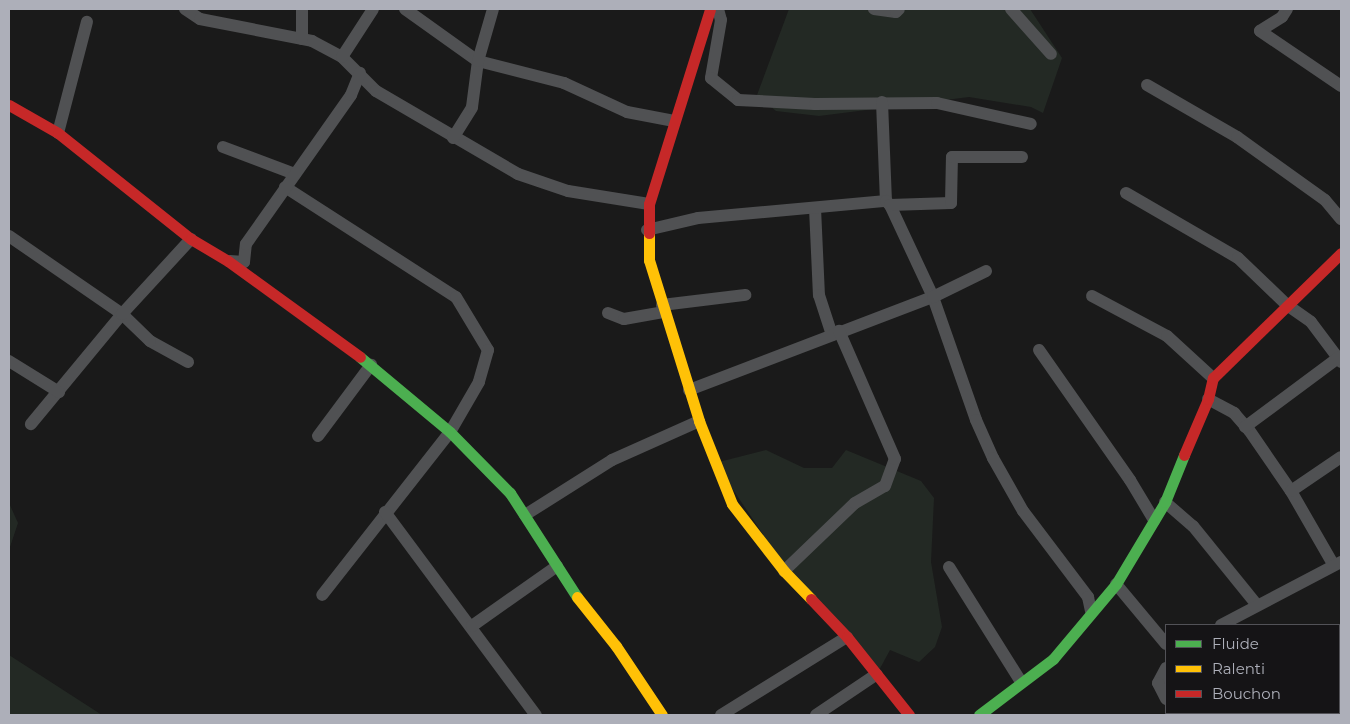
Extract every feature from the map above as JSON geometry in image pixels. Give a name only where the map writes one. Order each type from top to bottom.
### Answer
[{"type":"street","points":[[185,9],[200,19],[302,39],[342,57],[360,72],[376,91],[453,138],[518,174],[568,191],[649,204]]},
{"type":"street","points":[[302,9],[302,39]]},
{"type":"street","points":[[342,57],[373,9]]},
{"type":"street","points":[[405,9],[478,61],[564,84],[627,112],[674,121]]},
{"type":"street","points":[[453,138],[472,108],[478,61],[493,9]]},
{"type":"street","points":[[710,9],[649,204],[647,230],[650,260],[663,308],[698,421],[732,504],[784,571],[847,637],[909,715]]},
{"type":"street","points":[[718,9],[721,20],[710,78],[738,100],[815,104],[937,103],[1031,124]]},
{"type":"street","points":[[874,9],[896,12],[899,9]]},
{"type":"street","points":[[1011,9],[1051,54]]},
{"type":"street","points":[[1287,9],[1282,17],[1260,31],[1341,86]]},
{"type":"street","points":[[58,133],[86,22]]},
{"type":"street","points":[[228,261],[244,262],[246,244],[351,95],[360,72]]},
{"type":"street","points":[[1147,85],[1244,142],[1325,200],[1341,219]]},
{"type":"street","points":[[351,95],[376,91]]},
{"type":"street","points":[[882,102],[888,203],[933,297],[976,420],[993,458],[1023,511],[1088,597],[1091,611]]},
{"type":"street","points":[[9,105],[58,133],[191,239],[228,261],[371,365],[450,432],[510,493],[557,566],[662,715]]},
{"type":"street","points":[[222,147],[295,174]]},
{"type":"street","points":[[647,230],[698,218],[888,203],[950,203],[952,157],[1022,157]]},
{"type":"street","points":[[285,187],[456,297],[488,350],[479,382],[450,432],[385,512],[322,595]]},
{"type":"street","points":[[1126,193],[1238,258],[1287,306],[1311,322],[1340,360],[1245,427]]},
{"type":"street","points":[[784,571],[855,503],[884,486],[895,459],[819,295],[815,208]]},
{"type":"street","points":[[9,236],[122,314],[150,341],[188,362]]},
{"type":"street","points":[[31,424],[122,314],[191,239]]},
{"type":"street","points":[[979,715],[1053,660],[1091,611],[1116,584],[1165,502],[1208,399],[1213,378],[1341,253]]},
{"type":"street","points":[[689,390],[933,297],[986,271]]},
{"type":"street","points":[[608,313],[624,319],[663,308],[745,295]]},
{"type":"street","points":[[1092,296],[1167,336],[1213,378]]},
{"type":"street","points":[[1039,350],[1130,480],[1154,520]]},
{"type":"street","points":[[9,361],[59,392]]},
{"type":"street","points":[[318,436],[371,365]]},
{"type":"street","points":[[1208,399],[1234,413],[1292,491],[1337,563],[1223,624]]},
{"type":"street","points":[[525,515],[612,460],[698,421]]},
{"type":"street","points":[[1292,491],[1341,457]]},
{"type":"street","points":[[1165,502],[1194,526],[1257,605]]},
{"type":"street","points":[[385,512],[472,626],[536,715]]},
{"type":"street","points":[[472,626],[557,566]]},
{"type":"street","points":[[949,567],[1021,682]]},
{"type":"street","points":[[1116,584],[1165,643]]},
{"type":"street","points":[[721,715],[847,637]]},
{"type":"street","points":[[1165,670],[1158,683],[1165,697]]},
{"type":"street","points":[[816,715],[877,674]]},
{"type":"shaded area","points":[[789,9],[1030,9],[1062,58],[1043,113],[1031,107],[969,97],[819,116],[776,111],[757,95]]},
{"type":"shaded area","points":[[766,450],[804,468],[832,468],[846,450],[921,481],[934,498],[931,562],[942,627],[935,647],[919,662],[890,650],[877,674],[802,592],[715,463]]},
{"type":"shaded area","points":[[9,503],[18,523],[9,550]]},
{"type":"shaded area","points":[[9,655],[102,715],[9,715]]},
{"type":"traffic: fast","points":[[360,357],[450,432],[510,493],[577,597]]},
{"type":"traffic: fast","points":[[979,715],[1053,659],[1116,584],[1165,502],[1184,455]]},
{"type":"traffic: slow","points":[[649,233],[649,260],[699,421],[732,504],[784,571],[811,599]]},
{"type":"traffic: slow","points":[[577,597],[616,646],[662,715]]},
{"type":"traffic: jam","points":[[649,233],[649,204],[710,9]]},
{"type":"traffic: jam","points":[[9,105],[58,133],[191,239],[228,261],[360,357]]},
{"type":"traffic: jam","points":[[1184,455],[1208,399],[1213,378],[1341,253]]},
{"type":"traffic: jam","points":[[811,599],[847,637],[909,715]]}]
